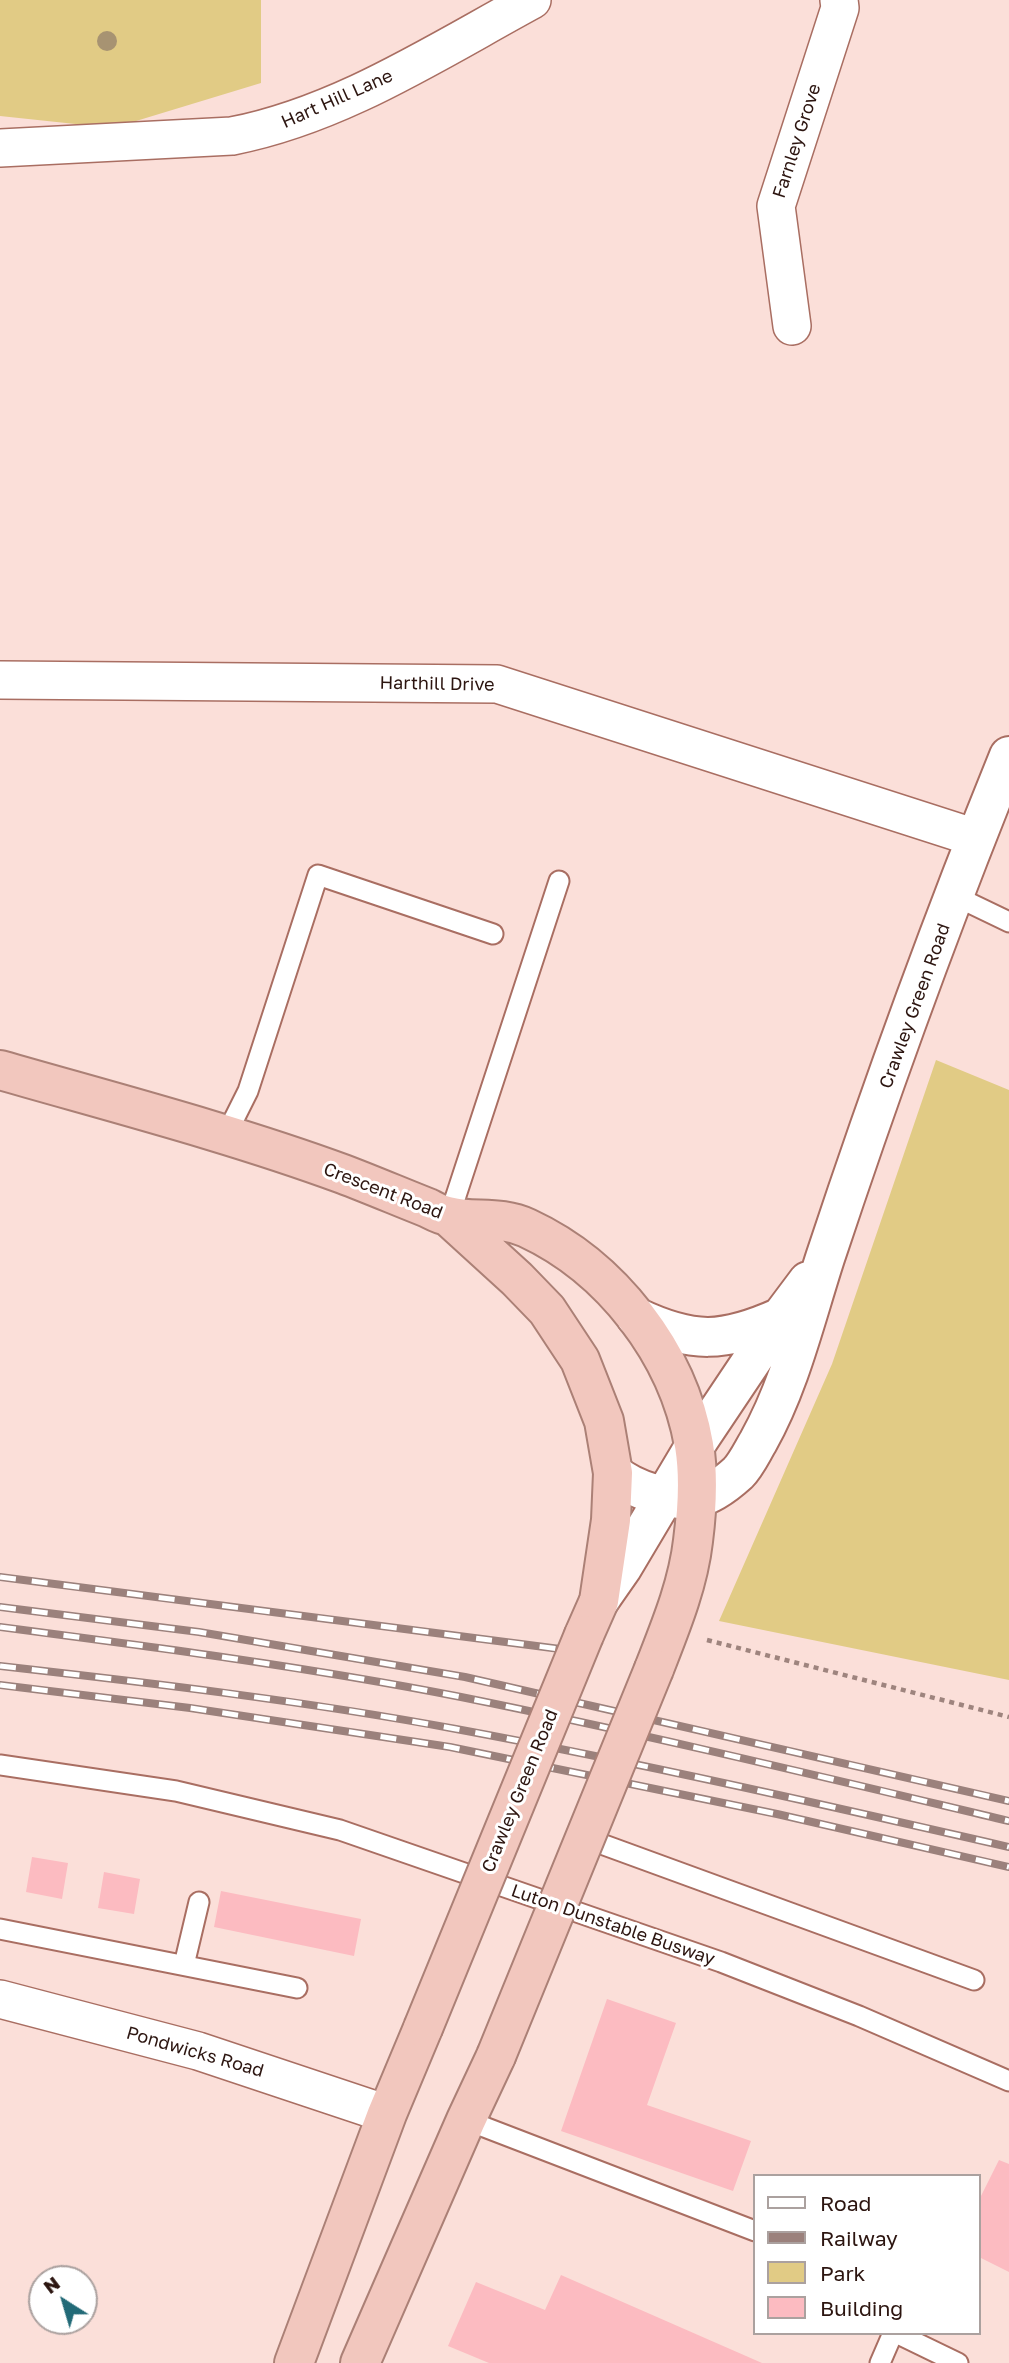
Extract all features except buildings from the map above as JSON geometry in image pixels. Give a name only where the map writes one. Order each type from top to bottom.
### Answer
[{"type":"highway","name":"Crescent Road","points":[[0,1070],[226,1135],[343,1174],[449,1217],[497,1219],[525,1227],[557,1245],[591,1270],[615,1292],[636,1317]]},
{"type":"highway","points":[[449,1217],[547,1310],[564,1333],[594,1390],[604,1421],[613,1473],[611,1520],[591,1618]]},
{"type":"highway","points":[[360,2363],[496,2056],[654,1669],[684,1585],[693,1544],[680,1497],[694,1447],[677,1389],[664,1360],[636,1317]]},
{"type":"highway","name":"Crawley Green Road","points":[[294,2363],[387,2114],[591,1618]]},
{"type":"street","name":"Hart Hill Lane","points":[[0,148],[232,136],[267,129],[307,115],[399,72],[532,0]]},
{"type":"street","name":"Farnley Grove","points":[[792,326],[776,206],[840,8],[839,0]]},
{"type":"street","name":"Harthill Drive","points":[[0,680],[497,684],[976,838]]},
{"type":"street","name":"Crawley Green Road","points":[[591,1618],[622,1569],[680,1497],[719,1488],[739,1472],[766,1428],[786,1381],[825,1258],[955,896],[1009,756]]},
{"type":"street","name":"Crawley Green Road","points":[[694,1447],[781,1317],[825,1258]]},
{"type":"street","name":"Crescent Road","points":[[636,1317],[665,1331],[687,1336],[713,1337],[733,1336],[781,1317]]},
{"type":"street","points":[[613,1473],[642,1490],[680,1497]]},
{"type":"street","name":"Pondwicks Road","points":[[0,1999],[198,2051],[387,2114]]},
{"type":"lane","points":[[226,1135],[248,1091],[318,875],[493,934]]},
{"type":"lane","points":[[449,1217],[559,881]]},
{"type":"lane","points":[[955,896],[1009,922]]},
{"type":"lane","name":"Luton Dunstable Busway","points":[[0,1765],[176,1791],[340,1830],[721,1962],[859,2016],[1009,2081]]},
{"type":"lane","points":[[585,1838],[974,1980]]},
{"type":"lane","points":[[184,1965],[199,1902]]},
{"type":"lane","points":[[0,1929],[298,1988]]},
{"type":"lane","points":[[466,2120],[754,2231]]},
{"type":"lane","points":[[880,2363],[894,2335]]},
{"type":"lane","points":[[899,2335],[958,2363]]},
{"type":"path","points":[[669,1630],[1009,1717]]},
{"type":"green space","points":[[0,0],[261,0],[261,83],[113,128],[0,116]]},
{"type":"green space","points":[[936,1060],[1009,1090],[1009,1680],[719,1621],[832,1364]]},
{"type":"railway","points":[[0,1577],[560,1649]]},
{"type":"railway","points":[[0,1607],[199,1632],[465,1677],[1009,1801]]},
{"type":"railway","points":[[0,1627],[173,1650],[404,1686],[667,1741],[1009,1821]]},
{"type":"railway","points":[[0,1666],[285,1701],[456,1729],[664,1770],[1009,1847]]},
{"type":"railway","points":[[0,1685],[190,1708],[450,1747],[777,1814],[1009,1867]]}]
